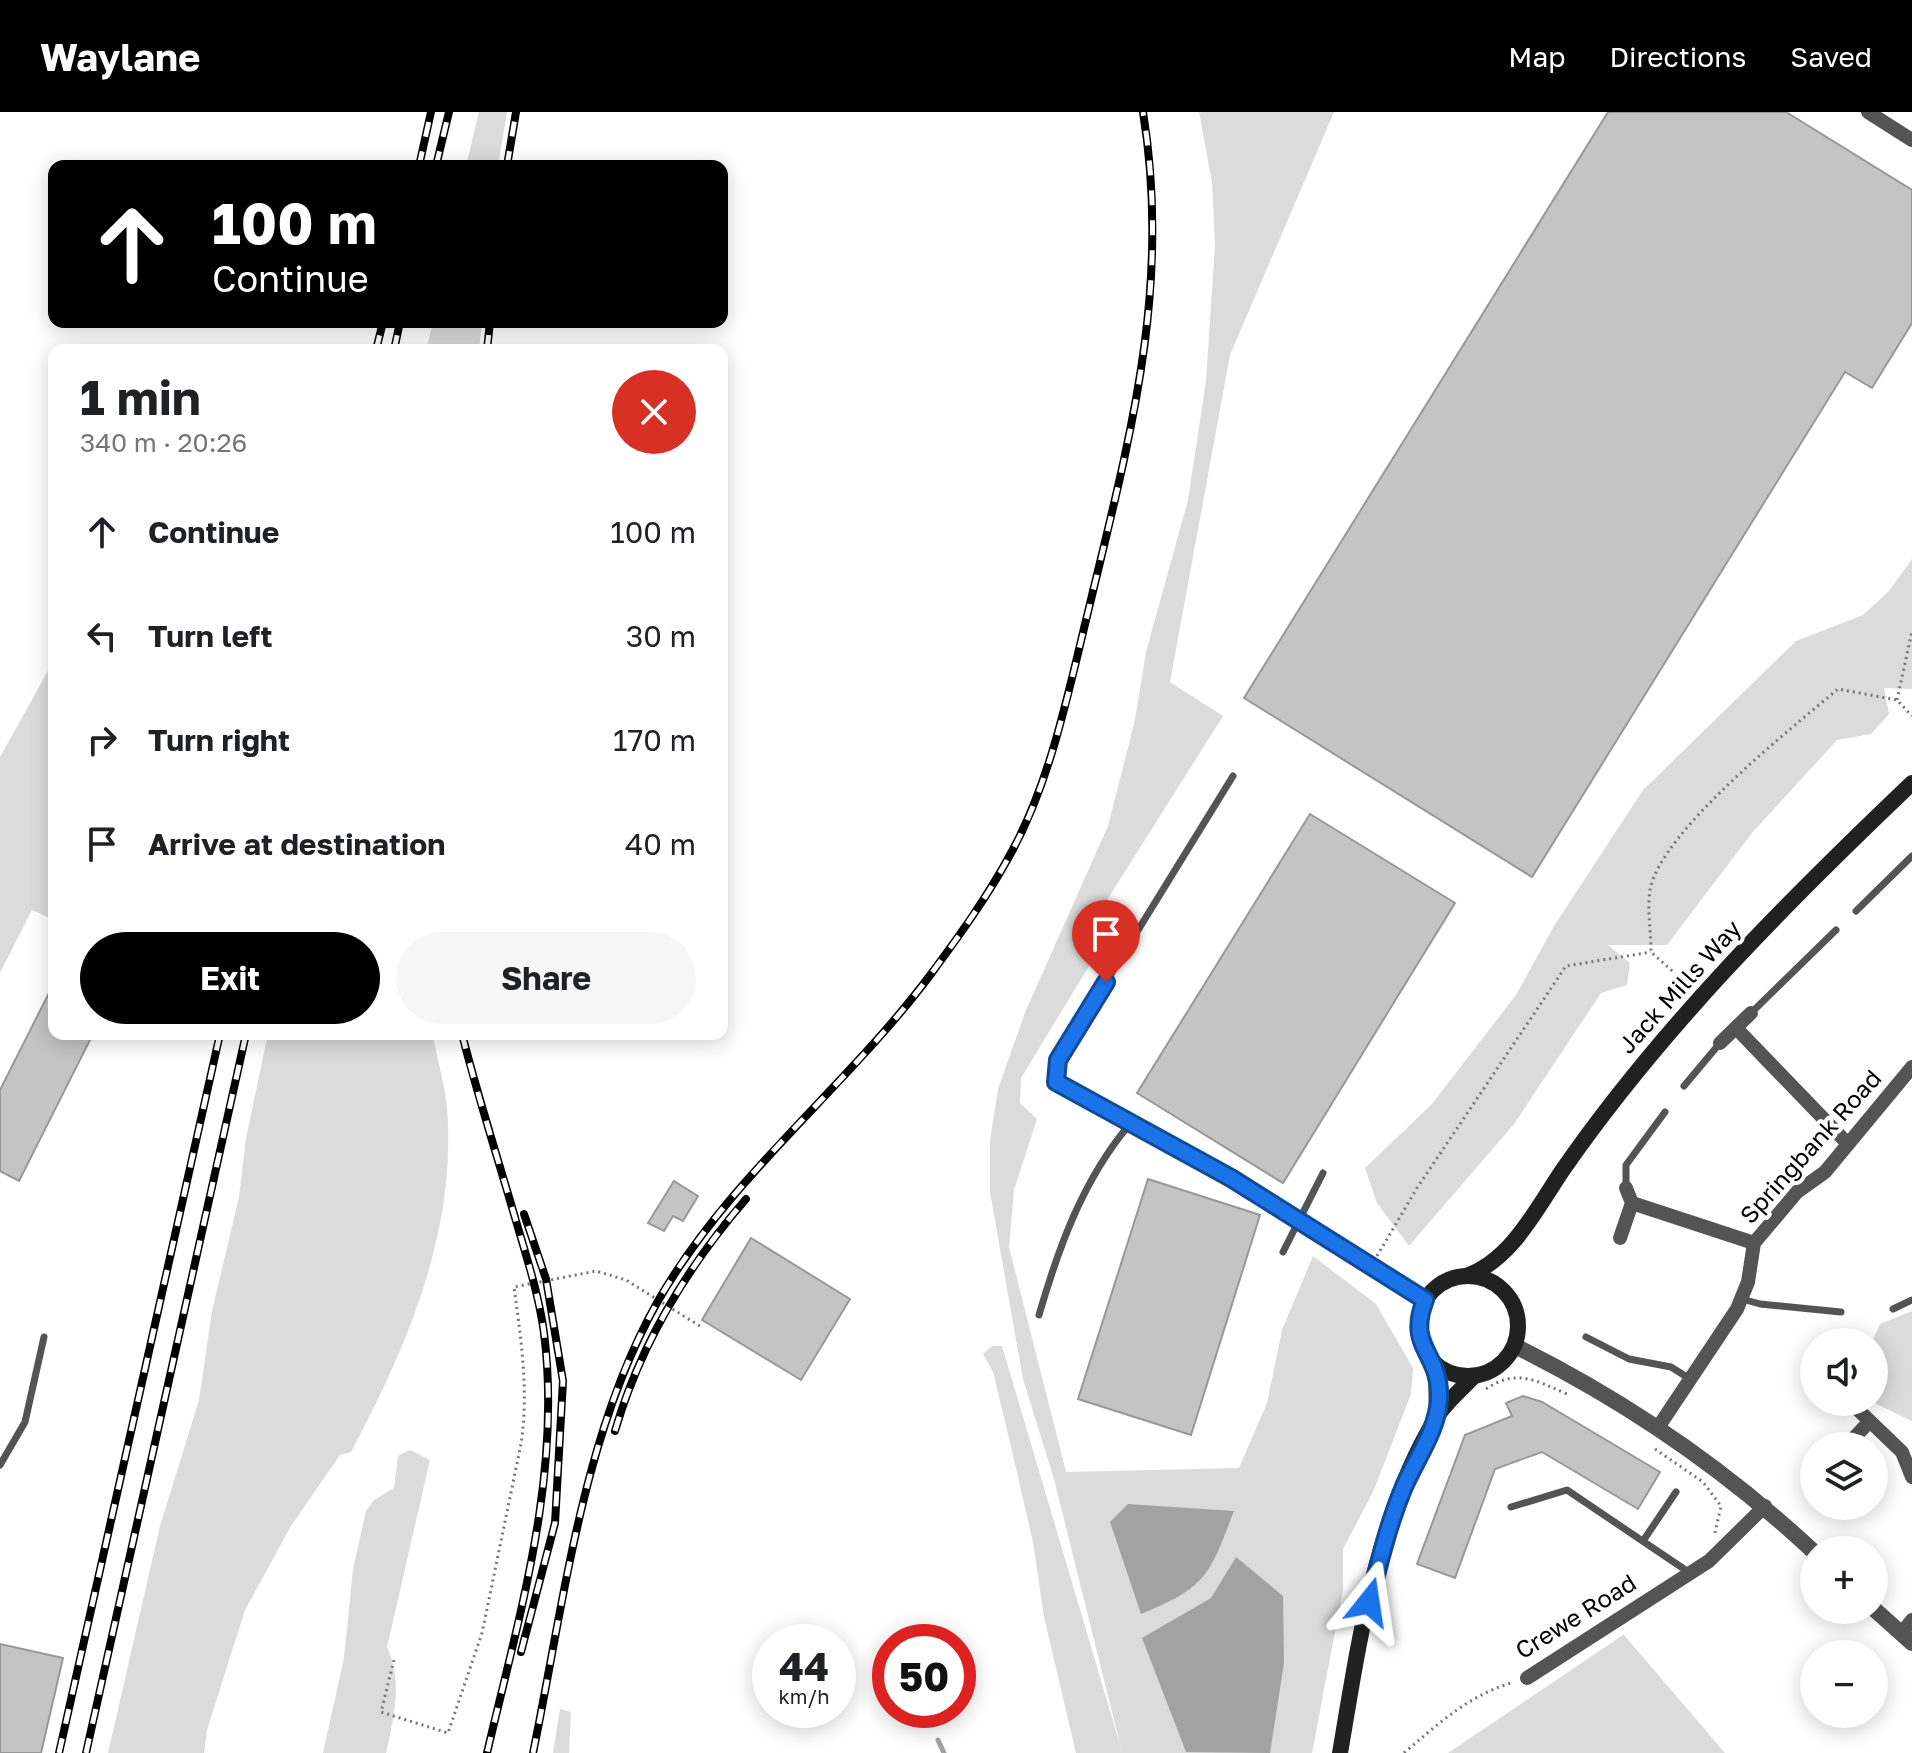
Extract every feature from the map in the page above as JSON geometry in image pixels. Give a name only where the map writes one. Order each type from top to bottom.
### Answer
[{"type":"main road","name":"Jack Mills Way","points":[[1466,1276],[1487,1269],[1509,1246],[1632,1076],[1702,997],[1912,783]]},
{"type":"main road","name":"Jack Mills Way","points":[[1502,1288],[1509,1246]]},
{"type":"main road","points":[[1466,1276],[1485,1279],[1502,1288],[1518,1315],[1515,1346],[1505,1361],[1490,1372],[1473,1377],[1454,1375],[1436,1366],[1425,1352],[1419,1335],[1419,1317],[1425,1300],[1443,1283],[1466,1276]]},
{"type":"main road","points":[[1436,1366],[1437,1416]]},
{"type":"main road","points":[[1340,1753],[1369,1602],[1393,1515],[1437,1416],[1473,1377]]},
{"type":"street","points":[[1868,112],[1912,140]]},
{"type":"street","points":[[1720,1043],[1751,1013]]},
{"type":"street","points":[[1736,1028],[1847,1143]]},
{"type":"street","name":"Springbank Road","points":[[1659,1426],[1726,1329],[1742,1299],[1754,1243],[1797,1192],[1825,1172],[1847,1143],[1909,1077]]},
{"type":"street","points":[[1620,1238],[1632,1203],[1626,1188]]},
{"type":"street","points":[[1632,1203],[1754,1243]]},
{"type":"street","points":[[1515,1346],[1659,1426],[1765,1506],[1800,1539]]},
{"type":"street","points":[[1863,1416],[1902,1452],[1912,1477]]},
{"type":"street","points":[[1860,1432],[1869,1422]]},
{"type":"street","name":"Crewe Road","points":[[1527,1678],[1690,1573],[1728,1545],[1765,1506]]},
{"type":"street","points":[[1888,1622],[1906,1639],[1912,1620]]},
{"type":"lane","points":[[1233,776],[1055,1070],[1056,1082],[1129,1125],[1231,1178],[1425,1300]]},
{"type":"lane","points":[[1856,911],[1912,856]]},
{"type":"lane","points":[[1751,1013],[1836,930]]},
{"type":"lane","points":[[1684,1086],[1720,1043]]},
{"type":"lane","points":[[1626,1188],[1626,1165],[1665,1112]]},
{"type":"lane","points":[[1039,1315],[1055,1259],[1073,1217],[1106,1153],[1129,1125]]},
{"type":"lane","points":[[1283,1252],[1323,1173]]},
{"type":"lane","points":[[1742,1299],[1841,1312]]},
{"type":"lane","points":[[1893,1309],[1912,1300]]},
{"type":"lane","points":[[0,1465],[25,1422],[44,1337]]},
{"type":"lane","points":[[1586,1337],[1629,1359],[1671,1367],[1690,1379]]},
{"type":"lane","points":[[1511,1507],[1567,1490],[1690,1573]]},
{"type":"lane","points":[[1643,1541],[1676,1492]]},
{"type":"path","points":[[1897,700],[1912,631]]},
{"type":"path","points":[[1702,997],[1651,952],[1650,888],[1678,835],[1771,746],[1838,689],[1897,700],[1912,716]]},
{"type":"path","points":[[1372,1266],[1417,1188],[1566,966],[1651,952]]},
{"type":"path","points":[[394,1660],[381,1712],[448,1733],[482,1633],[521,1444],[523,1355],[514,1287],[596,1271],[626,1280],[703,1328]]},
{"type":"path","name":"Crewe Road","points":[[1404,1753],[1454,1711],[1486,1691],[1527,1678]]},
{"type":"shaded area","points":[[479,112],[507,112],[499,160],[467,160]]},
{"type":"shaded area","points":[[1199,112],[1334,112],[1230,355],[1170,682],[1223,716],[1080,943],[1097,953],[1021,1078],[1020,1103],[1037,1119],[1014,1190],[1009,1247],[1066,1472],[1239,1468],[1267,1403],[1282,1330],[1313,1256],[1376,1304],[1413,1368],[1411,1394],[1373,1492],[1343,1549],[1343,1590],[1312,1753],[1076,1753],[1044,1617],[1033,1542],[1009,1438],[993,1372],[983,1354],[992,1346],[1002,1346],[1121,1748],[1054,1479],[1023,1379],[990,1192],[990,1140],[998,1089],[1026,1010],[1108,826],[1135,720],[1146,652],[1188,500],[1206,381],[1215,245],[1212,182]]},
{"type":"shaded area","points":[[432,328],[481,328],[480,344],[428,344]]},
{"type":"shaded area","points":[[1912,559],[1912,689],[1884,688],[1889,714],[1871,734],[1837,740],[1752,833],[1667,945],[1608,945],[1630,963],[1627,985],[1601,993],[1514,1124],[1409,1246],[1377,1203],[1365,1168],[1431,1105],[1516,995],[1554,926],[1643,790],[1796,641],[1863,615],[1889,591]]},
{"type":"shaded area","points":[[48,671],[48,917],[32,910],[0,973],[0,757]]},
{"type":"shaded area","points":[[267,1040],[434,1040],[447,1107],[448,1153],[444,1198],[424,1286],[372,1412],[351,1452],[340,1455],[291,1526],[245,1610],[207,1730],[204,1753],[108,1753],[160,1526],[199,1400],[212,1311],[239,1197],[246,1138]]},
{"type":"shaded area","points":[[1912,1311],[1912,1421],[1888,1410],[1888,1328],[1878,1328],[1880,1324]]},
{"type":"shaded area","points":[[410,1450],[430,1460],[387,1647],[396,1686],[386,1753],[323,1753],[344,1658],[353,1569],[366,1511],[374,1500],[394,1488],[398,1456]]},
{"type":"shaded area","points":[[1128,1504],[1234,1511],[1218,1551],[1203,1577],[1180,1596],[1141,1614],[1110,1522]]},
{"type":"shaded area","points":[[1236,1557],[1283,1596],[1284,1663],[1270,1753],[1186,1752],[1142,1638],[1211,1598]]},
{"type":"shaded area","points":[[1623,1635],[1725,1753],[1448,1753]]},
{"type":"shaded area","points":[[560,1709],[571,1712],[569,1753],[553,1753]]},
{"type":"building","points":[[1608,112],[1786,112],[1912,190],[1912,323],[1872,388],[1845,372],[1532,877],[1244,698]]},
{"type":"building","points":[[1310,814],[1455,903],[1283,1183],[1137,1093]]},
{"type":"building","points":[[48,995],[48,1040],[90,1040],[19,1181],[0,1171],[0,1090]]},
{"type":"building","points":[[1148,1179],[1260,1215],[1191,1435],[1078,1399]]},
{"type":"building","points":[[674,1181],[698,1196],[683,1221],[673,1216],[664,1231],[648,1223]]},
{"type":"building","points":[[751,1238],[850,1299],[801,1380],[702,1320]]},
{"type":"building","points":[[1523,1396],[1542,1402],[1660,1472],[1638,1509],[1542,1452],[1495,1469],[1455,1578],[1417,1564],[1465,1435],[1512,1416],[1506,1403]]},
{"type":"building","points":[[0,1644],[63,1658],[41,1753],[0,1753]]},
{"type":"waterway","points":[[938,1740],[944,1753]]},
{"type":"railway","points":[[420,160],[431,112]]},
{"type":"railway","points":[[437,160],[449,112]]},
{"type":"railway","points":[[508,160],[516,112]]},
{"type":"railway","points":[[533,1753],[566,1579],[593,1463],[632,1353],[658,1301],[687,1256],[753,1173],[898,1016],[931,974],[1002,869],[1037,796],[1073,674],[1118,487],[1142,364],[1152,241],[1151,177],[1143,112]]},
{"type":"railway","points":[[378,344],[382,328]]},
{"type":"railway","points":[[395,344],[399,328]]},
{"type":"railway","points":[[488,344],[489,328]]},
{"type":"railway","points":[[59,1753],[219,1040]]},
{"type":"railway","points":[[86,1753],[245,1040]]},
{"type":"railway","points":[[464,1040],[536,1291],[544,1333],[548,1386],[547,1439],[534,1545],[487,1753]]},
{"type":"railway","points":[[615,1431],[638,1368],[668,1308],[705,1251],[746,1199]]},
{"type":"railway","points":[[521,1652],[555,1523],[563,1381],[546,1279],[524,1214]]},
{"type":"route","points":[[1106,982],[1058,1060],[1056,1082],[1231,1178],[1425,1300],[1419,1317],[1419,1335],[1425,1352],[1436,1366],[1437,1416],[1393,1515],[1369,1602]]}]
